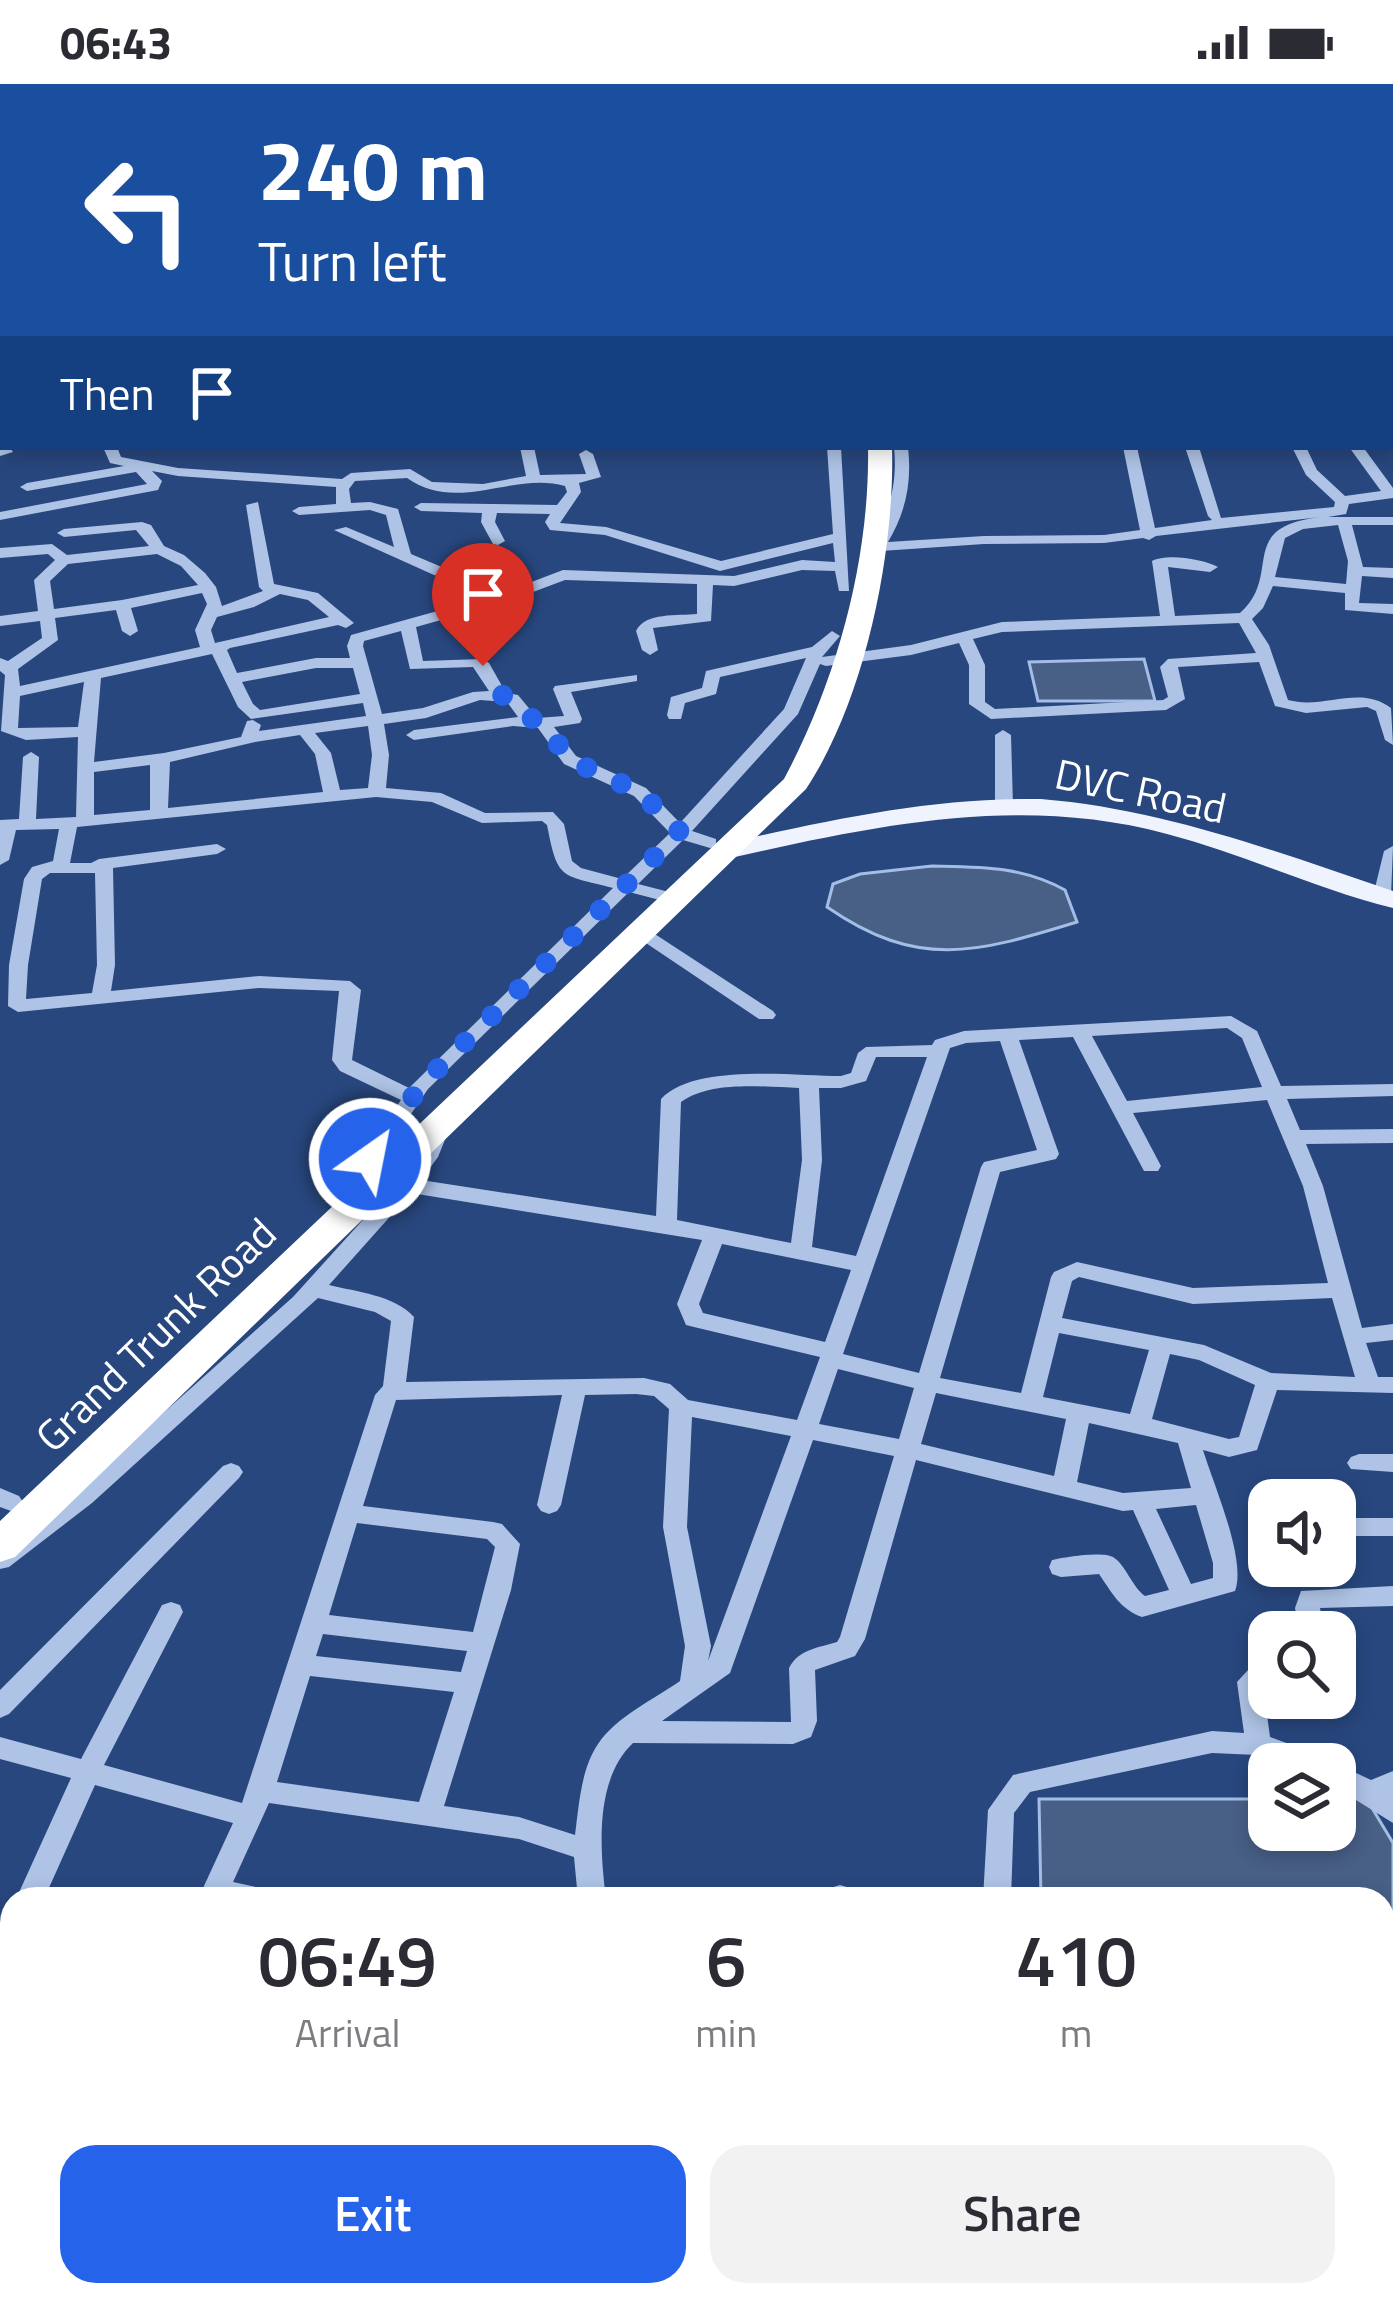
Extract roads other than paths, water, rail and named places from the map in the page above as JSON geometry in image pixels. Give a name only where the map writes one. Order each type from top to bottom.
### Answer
[{"type":"highway","name":"Grand Trunk Road","points":[[858,565],[862,450]]},
{"type":"highway","name":"Grand Trunk Road","points":[[4,1504],[705,842],[783,797],[808,764],[830,652],[881,507],[880,450]]},
{"type":"highway","name":"Grand Trunk Road","points":[[0,1546],[641,931],[653,891]]},
{"type":"main road","name":"DVC Road","points":[[705,842],[1004,806],[1082,810],[1134,821],[1388,898]]},
{"type":"street","points":[[111,450],[115,460],[178,472],[344,483],[351,477],[402,473],[415,476],[422,484],[483,488],[534,479],[594,477],[586,454]]},
{"type":"street","points":[[528,450],[534,479]]},
{"type":"street","points":[[834,450],[838,537],[858,565]]},
{"type":"street","points":[[858,565],[892,528],[902,450]]},
{"type":"street","points":[[1131,450],[1147,530]]},
{"type":"street","points":[[1193,450],[1215,516]]},
{"type":"street","points":[[1300,450],[1310,472],[1342,501],[1390,497],[1358,450]]},
{"type":"street","points":[[0,507],[26,488],[135,466]]},
{"type":"street","points":[[0,516],[153,487],[155,481],[135,466]]},
{"type":"street","points":[[102,474],[122,495]]},
{"type":"street","points":[[568,480],[574,492],[552,522],[555,527],[606,531],[720,566],[838,537]]},
{"type":"street","points":[[344,483],[344,508]]},
{"type":"street","points":[[26,488],[36,511],[64,533],[137,525],[146,528],[158,549]]},
{"type":"street","points":[[357,638],[524,591],[562,575],[745,580],[814,564],[858,565],[1341,511],[1342,501]]},
{"type":"street","points":[[253,505],[261,571],[274,591]]},
{"type":"street","points":[[299,511],[370,506],[393,512],[404,556]]},
{"type":"street","points":[[421,507],[444,516],[490,507],[564,510]]},
{"type":"street","points":[[490,507],[488,522],[498,541]]},
{"type":"street","points":[[1147,530],[1215,516],[1256,518]]},
{"type":"street","points":[[674,715],[677,700],[710,691],[712,674],[830,652],[1002,627],[1244,618],[1270,581],[1273,542],[1279,534],[1303,525],[1393,521]]},
{"type":"street","points":[[1344,522],[1354,571],[1349,603],[1355,609],[1393,609]]},
{"type":"street","points":[[341,530],[461,578],[524,591]]},
{"type":"street","points":[[64,533],[64,545],[43,580],[50,640],[5,665],[12,692],[6,731],[86,732]]},
{"type":"street","points":[[0,553],[158,549],[190,565],[208,586],[214,613]]},
{"type":"street","points":[[1168,620],[1160,561],[1210,567]]},
{"type":"street","points":[[1354,571],[1393,573]]},
{"type":"street","points":[[650,650],[644,631],[647,624],[705,617],[706,579]]},
{"type":"street","points":[[1270,581],[1349,589]]},
{"type":"street","points":[[0,621],[122,605],[208,586]]},
{"type":"street","points":[[252,737],[252,714],[203,630],[214,613],[274,591],[313,596],[357,638],[358,663],[376,720],[381,778],[376,792]]},
{"type":"street","points":[[122,605],[130,631]]},
{"type":"street","points":[[1244,618],[1277,696],[1288,708],[1357,700],[1388,708],[1393,740]]},
{"type":"street","points":[[12,692],[342,619]]},
{"type":"street","points":[[408,624],[416,666],[476,662],[499,694]]},
{"type":"street","points":[[963,635],[976,665],[977,704],[991,714],[1166,706],[1177,699],[1168,668],[1174,662],[1264,657]]},
{"type":"street","points":[[370,1159],[412,1096],[477,1026],[653,891],[705,842],[830,652]]},
{"type":"street","points":[[232,680],[316,663],[358,663]]},
{"type":"street","points":[[93,675],[77,822],[61,864],[38,872],[33,879],[15,1003],[23,1008],[259,982],[343,985],[350,990],[352,1002],[342,1060],[347,1067],[412,1096]]},
{"type":"street","points":[[414,735],[574,719],[559,694],[561,688],[631,678]]},
{"type":"street","points":[[86,768],[164,758],[303,728],[426,713],[460,699],[499,694],[512,698],[570,760],[640,792],[705,842]]},
{"type":"street","points":[[252,714],[369,697]]},
{"type":"street","points":[[303,728],[322,753],[333,796]]},
{"type":"street","points":[[1003,736],[1004,806]]},
{"type":"street","points":[[0,860],[31,757]]},
{"type":"street","points":[[159,814],[159,764],[164,758]]},
{"type":"street","points":[[12,824],[77,822],[376,792],[435,796],[482,818],[547,816],[555,824],[563,863],[575,872],[653,891]]},
{"type":"street","points":[[52,868],[217,849]]},
{"type":"street","points":[[1388,898],[1393,851]]},
{"type":"street","points":[[99,864],[104,868],[106,950],[100,1000]]},
{"type":"street","points":[[641,931],[766,1015]]},
{"type":"street","points":[[591,1887],[587,1850],[595,1787],[608,1750],[721,1666],[936,1052],[952,1039],[1231,1022],[1250,1035],[1312,1186],[1353,1337],[1381,1386]]},
{"type":"street","points":[[1079,1032],[1150,1166]]},
{"type":"street","points":[[627,1732],[781,1734],[802,1729],[802,1668],[806,1662],[846,1649],[853,1639],[992,1166],[1049,1154],[1007,1034]]},
{"type":"street","points":[[666,1225],[671,1099],[676,1091],[702,1085],[859,1077],[873,1051],[936,1052]]},
{"type":"street","points":[[801,1251],[812,1160],[809,1083]]},
{"type":"street","points":[[1120,1108],[1270,1093],[1393,1090]]},
{"type":"street","points":[[0,1560],[85,1497],[314,1289],[428,1157],[442,1120]]},
{"type":"street","points":[[1293,1137],[1393,1136]]},
{"type":"street","points":[[406,1185],[666,1225],[864,1265]]},
{"type":"street","points":[[715,1234],[688,1312],[730,1329],[930,1384],[1139,1424],[1229,1448],[1249,1444],[1268,1381]]},
{"type":"street","points":[[1030,1404],[1062,1277],[1077,1269],[1193,1296],[1340,1290]]},
{"type":"street","points":[[314,1289],[403,1317],[394,1390]]},
{"type":"street","points":[[1050,1324],[1204,1353],[1268,1381],[1381,1386]]},
{"type":"street","points":[[1353,1337],[1393,1332]]},
{"type":"street","points":[[1139,1424],[1162,1344]]},
{"type":"street","points":[[549,1504],[574,1387]]},
{"type":"street","points":[[218,1887],[255,1803],[386,1395],[394,1390],[661,1388],[681,1407],[910,1450],[1142,1504],[1202,1496]]},
{"type":"street","points":[[681,1407],[675,1527],[698,1646],[692,1687]]},
{"type":"street","points":[[1064,1486],[1079,1413]]},
{"type":"street","points":[[1061,1567],[1106,1564],[1129,1599],[1142,1607],[1218,1588],[1228,1576],[1188,1438]]},
{"type":"street","points":[[1359,1463],[1393,1463]]},
{"type":"street","points":[[0,1707],[231,1472]]},
{"type":"street","points":[[1142,1504],[1185,1597]]},
{"type":"street","points":[[347,1513],[504,1537],[508,1544],[499,1589],[428,1815]]},
{"type":"street","points":[[1356,1527],[1393,1527]]},
{"type":"street","points":[[1308,1611],[1310,1598],[1393,1595]]},
{"type":"street","points":[[35,1887],[86,1775],[171,1612]]},
{"type":"street","points":[[313,1622],[482,1642]]},
{"type":"street","points":[[300,1666],[470,1683]]},
{"type":"street","points":[[997,1887],[1000,1810],[1022,1783],[1212,1742],[1248,1744]]},
{"type":"street","points":[[0,1748],[86,1775],[255,1803],[428,1815],[519,1828],[587,1850]]},
{"type":"street","points":[[1382,1787],[1393,1812]]},
{"type":"water","points":[[1144,659],[1155,701],[1038,701],[1029,662]]},
{"type":"water","points":[[932,866],[1000,869],[1049,882],[1065,890],[1077,922],[1008,942],[948,950],[890,940],[827,907],[833,884],[860,874]]},
{"type":"water","points":[[1356,1798],[1366,1798],[1393,1843],[1393,1887],[1041,1887],[1039,1799],[1248,1799],[1248,1851],[1356,1851]]}]
